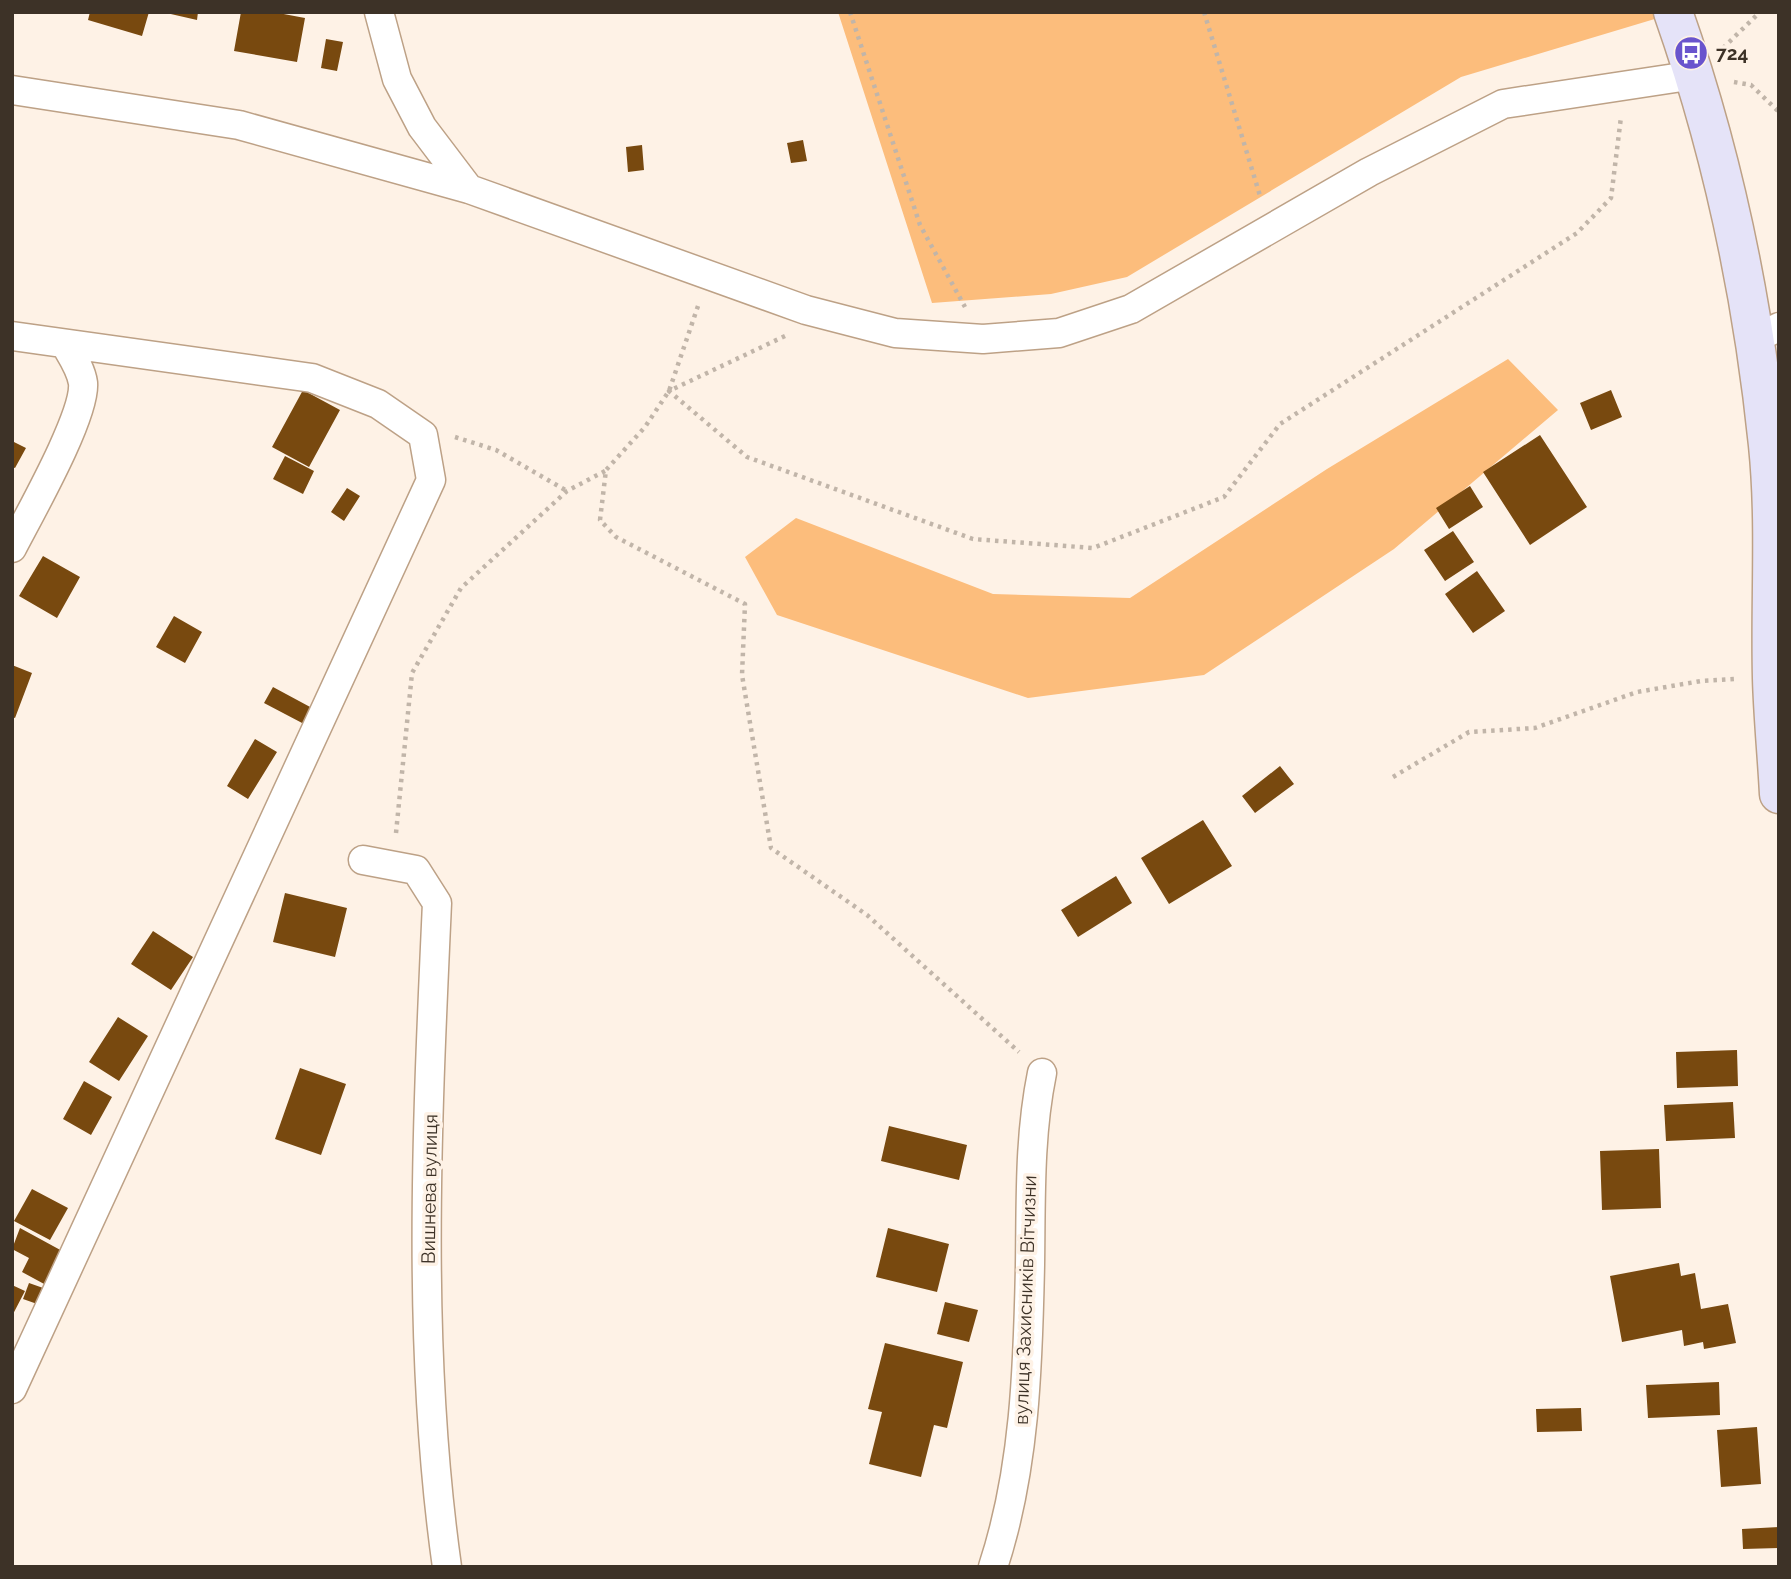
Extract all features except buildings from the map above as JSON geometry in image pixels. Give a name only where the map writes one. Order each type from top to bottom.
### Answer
[{"type":"street","points":[[379,12],[397,79],[422,127],[468,189]]},
{"type":"street","points":[[1673,12],[1695,75],[1736,238],[1766,333],[1773,445],[1772,677],[1779,794]]},
{"type":"street","points":[[12,90],[239,125],[468,189],[828,316],[895,333],[983,339],[1059,333],[1131,309],[1369,172],[1503,104],[1695,75]]},
{"type":"street","points":[[12,336],[312,378],[378,404],[423,435],[431,481],[12,1389]]},
{"type":"street","points":[[12,548],[73,427],[83,385],[78,365],[65,344]]},
{"type":"street","name":"Вишнева вулиця","points":[[363,860],[416,870],[437,903],[428,1212],[429,1362],[436,1489],[447,1567]]},
{"type":"street","name":"вулиця Захисників Вітчизни","points":[[993,1567],[1006,1527],[1026,1396],[1029,1182],[1042,1073]]},
{"type":"path","points":[[850,12],[920,225],[983,339]]},
{"type":"path","points":[[1204,12],[1271,230]]},
{"type":"path","points":[[1695,75],[1760,12]]},
{"type":"path","points":[[1695,75],[1751,85],[1779,112]]},
{"type":"path","points":[[669,391],[747,457],[972,539],[1093,548],[1224,497],[1280,424],[1577,233],[1611,198],[1625,85]]},
{"type":"path","points":[[392,866],[412,673],[461,587],[566,491],[606,470],[645,427],[669,391],[709,275]]},
{"type":"path","points":[[669,391],[828,316]]},
{"type":"path","points":[[423,435],[459,437],[496,450],[566,491]]},
{"type":"path","points":[[606,470],[600,520],[616,537],[745,604],[742,675],[771,848],[867,915],[1042,1073]]},
{"type":"path","points":[[1394,777],[1469,732],[1535,728],[1637,692],[1701,681],[1772,677]]},
{"type":"shaded area","points":[[838,12],[1678,12],[1461,77],[1127,277],[1051,294],[932,303]]},
{"type":"shaded area","points":[[1508,359],[1558,410],[1394,549],[1204,675],[1028,698],[777,615],[745,557],[796,518],[993,594],[1130,598],[1327,469]]},
{"type":"place","name":"724","points":[[1691,53]]}]
